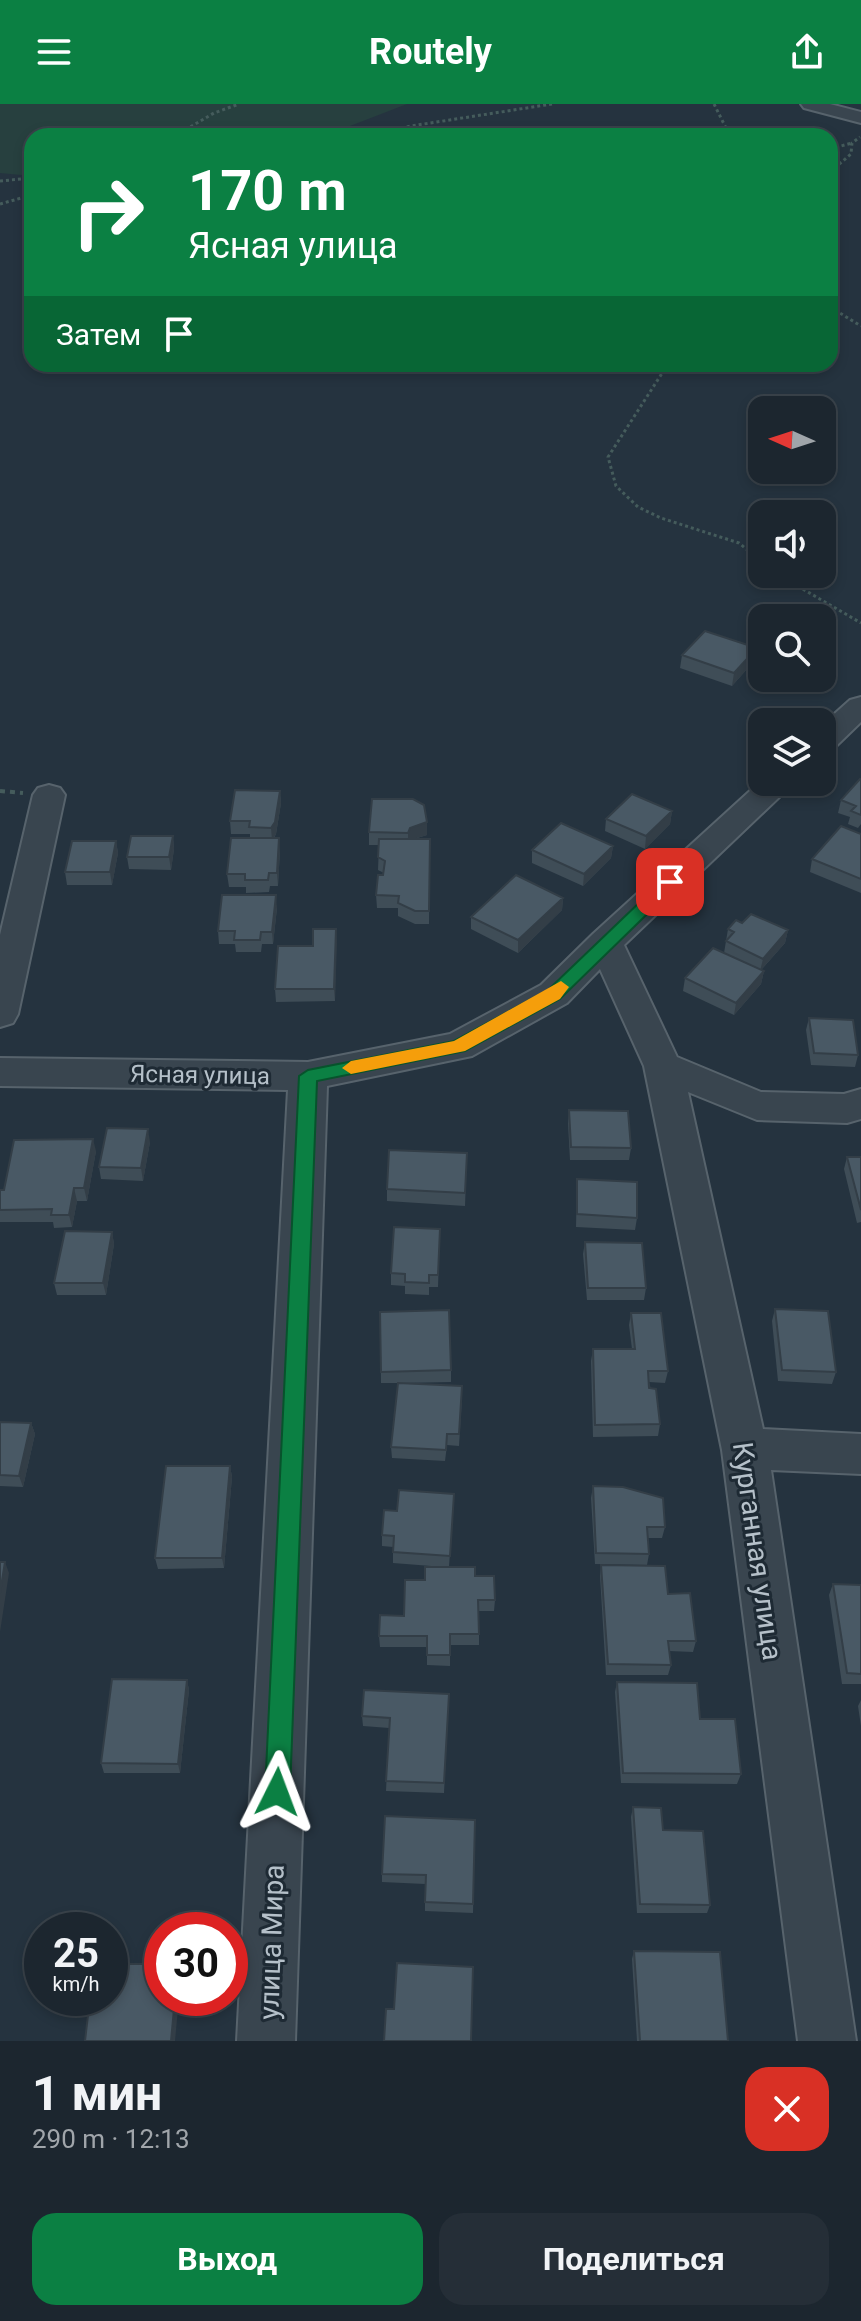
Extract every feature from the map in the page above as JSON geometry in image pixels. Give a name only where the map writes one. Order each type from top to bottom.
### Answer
[{"type":"street","points":[[810,104],[861,118]]},
{"type":"street","points":[[836,729],[861,706]]},
{"type":"street","points":[[0,1014],[49,795]]},
{"type":"street","name":"Ясная улица","points":[[0,1072],[308,1076],[459,1046],[554,994],[605,942],[764,796]]},
{"type":"street","name":"Курганная улица","points":[[605,942],[663,1066],[745,1450],[827,2041]]},
{"type":"street","points":[[663,1066],[757,1106],[847,1109],[861,1103]]},
{"type":"street","name":"улица Мира","points":[[266,2041],[308,1076]]},
{"type":"street","points":[[745,1450],[861,1454]]},
{"type":"path","points":[[189,128],[214,113],[239,104]]},
{"type":"path","points":[[403,128],[552,104]]},
{"type":"path","points":[[714,104],[726,128]]},
{"type":"path","points":[[838,147],[852,143],[861,136]]},
{"type":"path","points":[[838,165],[851,154],[852,143]]},
{"type":"path","points":[[0,181],[24,179]]},
{"type":"path","points":[[0,204],[24,197]]},
{"type":"path","points":[[838,312],[861,326]]},
{"type":"path","points":[[663,372],[608,457],[616,486],[638,507],[739,543],[748,550]]},
{"type":"path","points":[[801,588],[861,623]]},
{"type":"green space","points":[[0,104],[407,104],[345,128],[24,128],[24,175],[0,173]]},
{"type":"building","points":[[705,631],[748,645],[748,658],[734,673],[682,655]]},
{"type":"building","points":[[860,779],[861,815],[851,811],[856,806],[841,800]]},
{"type":"building","points":[[235,790],[280,791],[275,822],[271,828],[249,827],[250,821],[230,821]]},
{"type":"building","points":[[632,794],[672,811],[646,836],[606,819]]},
{"type":"building","points":[[372,799],[413,799],[424,805],[427,822],[410,828],[408,833],[369,832]]},
{"type":"building","points":[[561,823],[613,846],[584,874],[532,850]]},
{"type":"building","points":[[841,826],[861,834],[861,879],[812,859]]},
{"type":"building","points":[[131,836],[173,836],[169,857],[127,857]]},
{"type":"building","points":[[231,838],[279,838],[277,873],[269,873],[268,880],[245,880],[245,874],[227,874]]},
{"type":"building","points":[[379,839],[430,839],[429,911],[415,911],[398,903],[399,896],[376,895],[378,875],[383,875],[385,861],[378,857]]},
{"type":"building","points":[[72,841],[116,841],[110,872],[65,872]]},
{"type":"building","points":[[516,875],[563,898],[518,940],[471,917]]},
{"type":"building","points":[[222,895],[276,895],[272,932],[261,932],[260,940],[234,940],[235,931],[218,931]]},
{"type":"building","points":[[751,914],[788,930],[763,959],[726,941],[734,932],[728,929],[736,920],[742,923]]},
{"type":"building","points":[[313,929],[336,929],[334,989],[275,989],[278,946],[313,946]]},
{"type":"building","points":[[713,948],[764,971],[736,1003],[685,978]]},
{"type":"building","points":[[809,1018],[853,1020],[858,1055],[814,1053]]},
{"type":"building","points":[[569,1110],[628,1111],[631,1148],[571,1147]]},
{"type":"building","points":[[107,1128],[148,1129],[141,1168],[99,1167]]},
{"type":"building","points":[[93,1139],[84,1188],[74,1188],[69,1215],[51,1215],[52,1209],[0,1210],[0,1190],[4,1190],[14,1140]]},
{"type":"building","points":[[389,1150],[467,1153],[465,1193],[387,1189]]},
{"type":"building","points":[[847,1157],[861,1157],[861,1210]]},
{"type":"building","points":[[577,1179],[637,1182],[637,1218],[577,1214]]},
{"type":"building","points":[[394,1227],[440,1229],[438,1275],[429,1275],[429,1283],[405,1282],[405,1274],[391,1273]]},
{"type":"building","points":[[65,1231],[112,1232],[103,1283],[54,1283]]},
{"type":"building","points":[[585,1242],[642,1243],[646,1288],[588,1288]]},
{"type":"building","points":[[775,1309],[828,1311],[836,1372],[782,1370]]},
{"type":"building","points":[[449,1310],[451,1370],[381,1372],[380,1312]]},
{"type":"building","points":[[631,1313],[661,1313],[668,1371],[648,1371],[649,1388],[656,1389],[660,1424],[595,1425],[593,1349],[635,1349]]},
{"type":"building","points":[[398,1383],[462,1386],[459,1434],[447,1434],[446,1450],[391,1447]]},
{"type":"building","points":[[0,1422],[31,1423],[19,1476],[0,1475]]},
{"type":"building","points":[[166,1466],[230,1466],[222,1558],[155,1558]]},
{"type":"building","points":[[593,1486],[623,1487],[663,1498],[665,1527],[647,1527],[649,1554],[596,1553]]},
{"type":"building","points":[[399,1490],[454,1494],[450,1556],[393,1552],[394,1536],[382,1535],[384,1510],[397,1511]]},
{"type":"building","points":[[0,1562],[5,1562],[0,1593]]},
{"type":"building","points":[[601,1565],[665,1566],[668,1594],[690,1593],[696,1641],[668,1641],[671,1665],[608,1664]]},
{"type":"building","points":[[425,1567],[475,1567],[475,1576],[494,1576],[495,1600],[478,1600],[479,1634],[450,1634],[450,1655],[427,1655],[427,1636],[379,1636],[380,1615],[404,1616],[405,1580],[425,1580]]},
{"type":"building","points":[[833,1584],[861,1585],[861,1674],[847,1673]]},
{"type":"building","points":[[112,1679],[187,1680],[178,1764],[101,1763]]},
{"type":"building","points":[[617,1682],[697,1683],[700,1719],[735,1719],[741,1774],[623,1773]]},
{"type":"building","points":[[364,1690],[449,1694],[444,1783],[386,1781],[390,1718],[362,1716]]},
{"type":"building","points":[[633,1807],[661,1808],[663,1830],[703,1831],[710,1905],[640,1904]]},
{"type":"building","points":[[385,1816],[475,1820],[473,1904],[425,1902],[426,1875],[382,1874]]},
{"type":"building","points":[[634,1951],[720,1952],[728,2041],[640,2041]]},
{"type":"building","points":[[397,1963],[473,1967],[471,2041],[384,2041],[386,2009],[394,2009]]},
{"type":"building","points":[[128,1964],[144,1964],[144,2016],[173,2016],[171,2041],[85,2041],[88,2016],[128,2016]]},
{"type":"slow traffic","points":[[351,1068],[459,1046],[554,994],[561,987]]},
{"type":"route","points":[[277,1792],[308,1076],[459,1046],[554,994],[670,882]]}]
